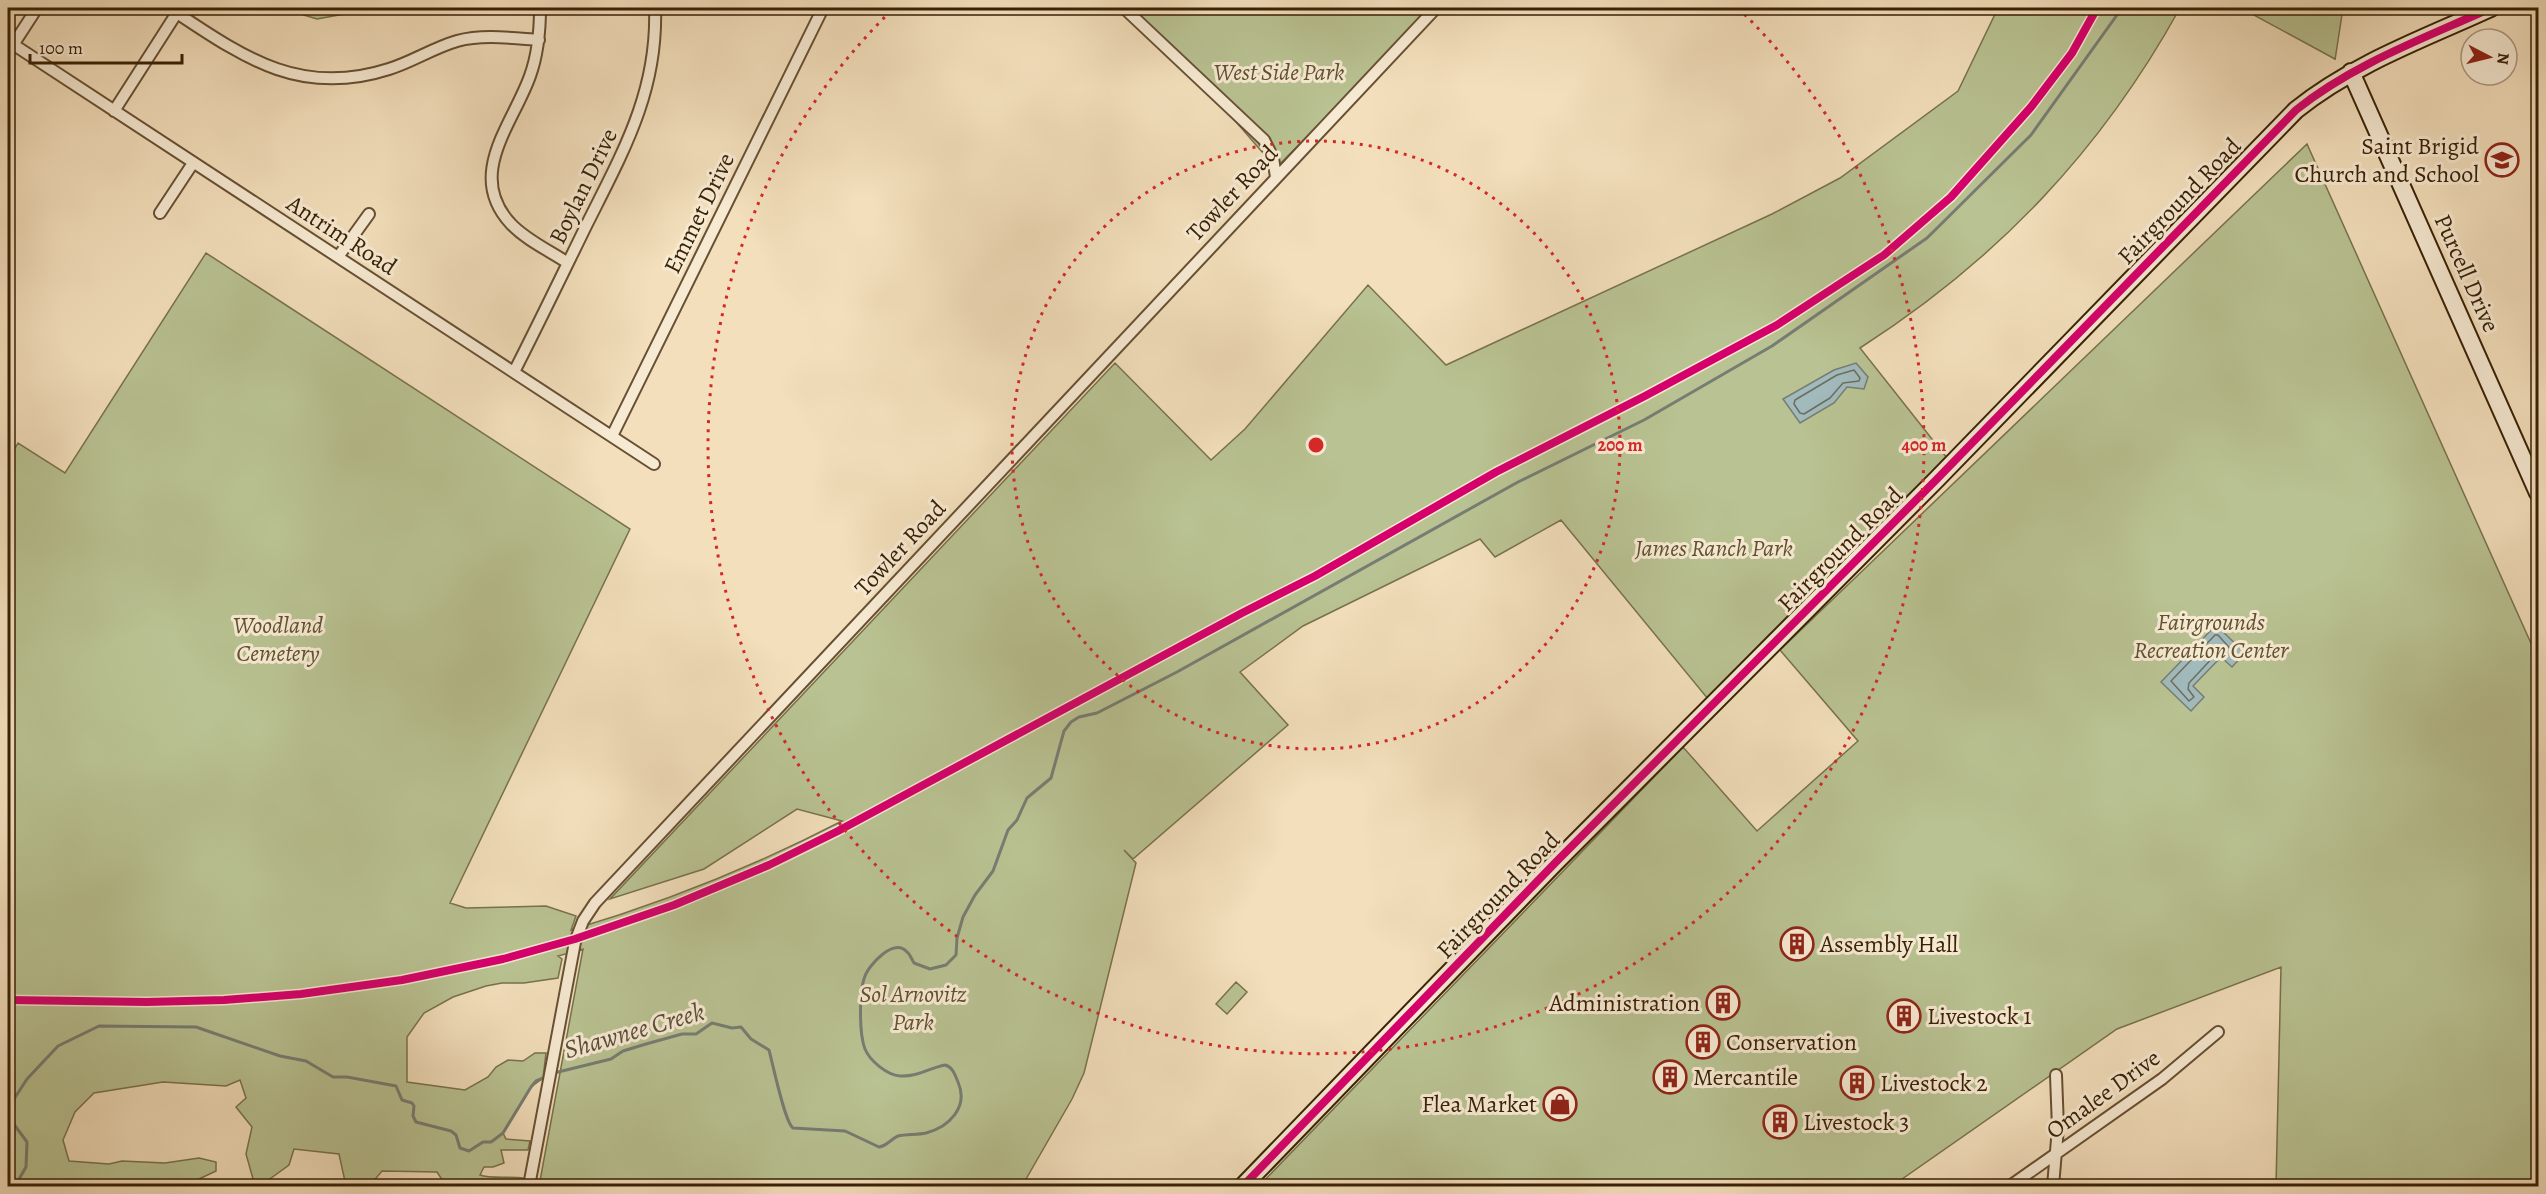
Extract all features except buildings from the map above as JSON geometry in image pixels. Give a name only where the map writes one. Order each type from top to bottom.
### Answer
[{"type":"street","points":[[10,43],[37,8]]},
{"type":"street","points":[[540,8],[539,40],[531,74],[495,154],[491,169],[492,185],[498,206],[511,224],[568,263]]},
{"type":"street","name":"Boylan Drive","points":[[514,372],[631,135],[642,108],[653,60],[655,8]]},
{"type":"street","name":"Emmet Drive","points":[[612,436],[823,8]]},
{"type":"street","points":[[1124,8],[1264,140],[1273,158],[1276,177]]},
{"type":"street","name":"Towler Road","points":[[529,1186],[575,942],[583,921],[595,903],[1436,8]]},
{"type":"street","name":"Fairground Road","points":[[1243,1186],[1555,863],[1936,480],[2261,144],[2315,94],[2351,72],[2491,8]]},
{"type":"street","points":[[114,111],[179,10],[252,60],[286,72],[320,78],[347,78],[378,72],[445,45],[469,39],[491,37],[539,40]]},
{"type":"street","name":"Antrim Road","points":[[10,43],[654,464]]},
{"type":"street","name":"Purcell Drive","points":[[2351,72],[2538,493]]},
{"type":"street","points":[[160,213],[193,163]]},
{"type":"street","points":[[338,257],[369,214]]},
{"type":"street","name":"Omalee Drive","points":[[2010,1186],[2162,1079],[2218,1032]]},
{"type":"street","points":[[2053,1186],[2058,1128],[2056,1075]]},
{"type":"green space","points":[[280,8],[378,8],[317,19]]},
{"type":"green space","name":"West Side Park","points":[[1124,8],[1433,8],[1276,168],[1191,70]]},
{"type":"green space","points":[[1998,8],[2180,8],[2116,109],[2042,199],[1957,278],[1860,348],[1947,458],[1708,699],[1561,520],[1495,557],[1480,539],[1303,626],[1240,672],[1288,725],[1133,859],[1124,850],[1136,863],[1084,1073],[1072,1099],[1022,1186],[539,1186],[583,949],[558,956],[562,959],[558,978],[524,983],[502,983],[453,997],[424,1013],[407,1037],[407,1082],[465,1090],[488,1077],[496,1067],[508,1060],[523,1061],[535,1053],[546,1053],[543,1078],[531,1087],[503,1133],[506,1139],[530,1141],[528,1150],[501,1150],[504,1163],[484,1167],[480,1175],[523,1178],[522,1186],[469,1180],[453,1186],[445,1184],[437,1172],[382,1171],[371,1184],[372,1186],[346,1186],[339,1154],[294,1149],[289,1165],[260,1186],[255,1186],[246,1154],[252,1127],[236,1107],[246,1098],[240,1080],[226,1086],[163,1082],[94,1093],[75,1112],[63,1140],[69,1161],[109,1164],[122,1161],[165,1163],[199,1158],[216,1162],[216,1171],[189,1186],[8,1186],[8,461],[18,443],[65,473],[206,253],[630,529],[450,903],[466,908],[546,906],[576,916],[571,930],[710,882],[842,821],[797,809],[704,869],[610,899],[1115,363],[1211,460],[1245,429],[1368,285],[1446,365],[1772,214],[1840,178],[1958,91]]},
{"type":"green space","points":[[2241,8],[2343,8],[2335,60],[2335,59]]},
{"type":"green space","name":"Fairgrounds Recreation Center","points":[[2307,144],[2538,659],[2538,1186],[2276,1186],[2281,967],[2117,1029],[1892,1186],[1259,1186],[1683,747],[1757,831],[1858,741],[1780,650]]},
{"type":"green space","points":[[1236,982],[1247,992],[1227,1014],[1216,1004]]},
{"type":"water","points":[[1856,363],[1868,377],[1864,389],[1847,387],[1834,403],[1800,423],[1783,399],[1834,370]]},
{"type":"water","points":[[2216,625],[2245,653],[2232,667],[2221,657],[2193,686],[2204,697],[2191,711],[2161,682]]},
{"type":"waterway","name":"Shawnee Creek","points":[[554,1073],[611,1059],[623,1051],[682,1034],[696,1034],[712,1023],[732,1028],[741,1027],[751,1039],[769,1050],[783,1105],[793,1128],[845,1131],[879,1147],[898,1136],[926,1133],[942,1126],[955,1115],[959,1108],[961,1091],[955,1074],[945,1065],[912,1075],[900,1076],[880,1067],[871,1058],[865,1049],[861,1023],[865,976],[883,954],[896,948],[902,948],[907,952],[914,963],[930,969],[946,965],[956,955],[957,938],[963,917],[975,895],[993,871],[1008,830],[1017,820],[1027,798],[1051,778],[1064,731],[1071,722],[1079,717],[1097,713],[1177,672],[1518,482],[1644,420],[1772,346],[1927,238],[2031,135],[2122,8]]},
{"type":"waterway","name":"Shawnee Creek","points":[[15,1186],[26,1167],[27,1142],[13,1123],[14,1099],[27,1079],[58,1046],[99,1026],[196,1027],[280,1056],[306,1061],[333,1077],[347,1077],[396,1086],[402,1100],[414,1106],[413,1116],[416,1122],[451,1131],[456,1135],[460,1148],[469,1151],[483,1142],[491,1142],[503,1133],[531,1087],[536,1081],[548,1076]]},
{"type":"cycle path","points":[[8,1000],[147,1002],[224,1000],[301,994],[402,980],[503,959],[575,939],[674,905],[769,865],[838,831],[1315,576],[1496,472],[1777,325],[1884,255],[1951,197],[2031,107],[2072,53],[2097,8]]},
{"type":"cycle path","points":[[1243,1186],[1555,863],[1936,480],[2296,110],[2365,65],[2491,8]]},
{"type":"place","name":"Saint Brigid Church and School","points":[[2502,160]]},
{"type":"place","name":"Assembly Hall","points":[[1797,944]]},
{"type":"place","name":"Administration","points":[[1723,1003]]},
{"type":"place","name":"Livestock 1","points":[[1904,1016]]},
{"type":"place","name":"Conservation","points":[[1703,1042]]},
{"type":"place","name":"Mercantile","points":[[1670,1077]]},
{"type":"place","name":"Livestock 2","points":[[1857,1083]]},
{"type":"place","name":"Flea Market","points":[[1560,1104]]},
{"type":"place","name":"Livestock 3","points":[[1780,1122]]},
{"type":"park label","name":"James Ranch Park","points":[[1714,548]]},
{"type":"park label","name":"Woodland Cemetery","points":[[278,639]]},
{"type":"park label","name":"Sol Arnovitz Park","points":[[913,1008]]}]
